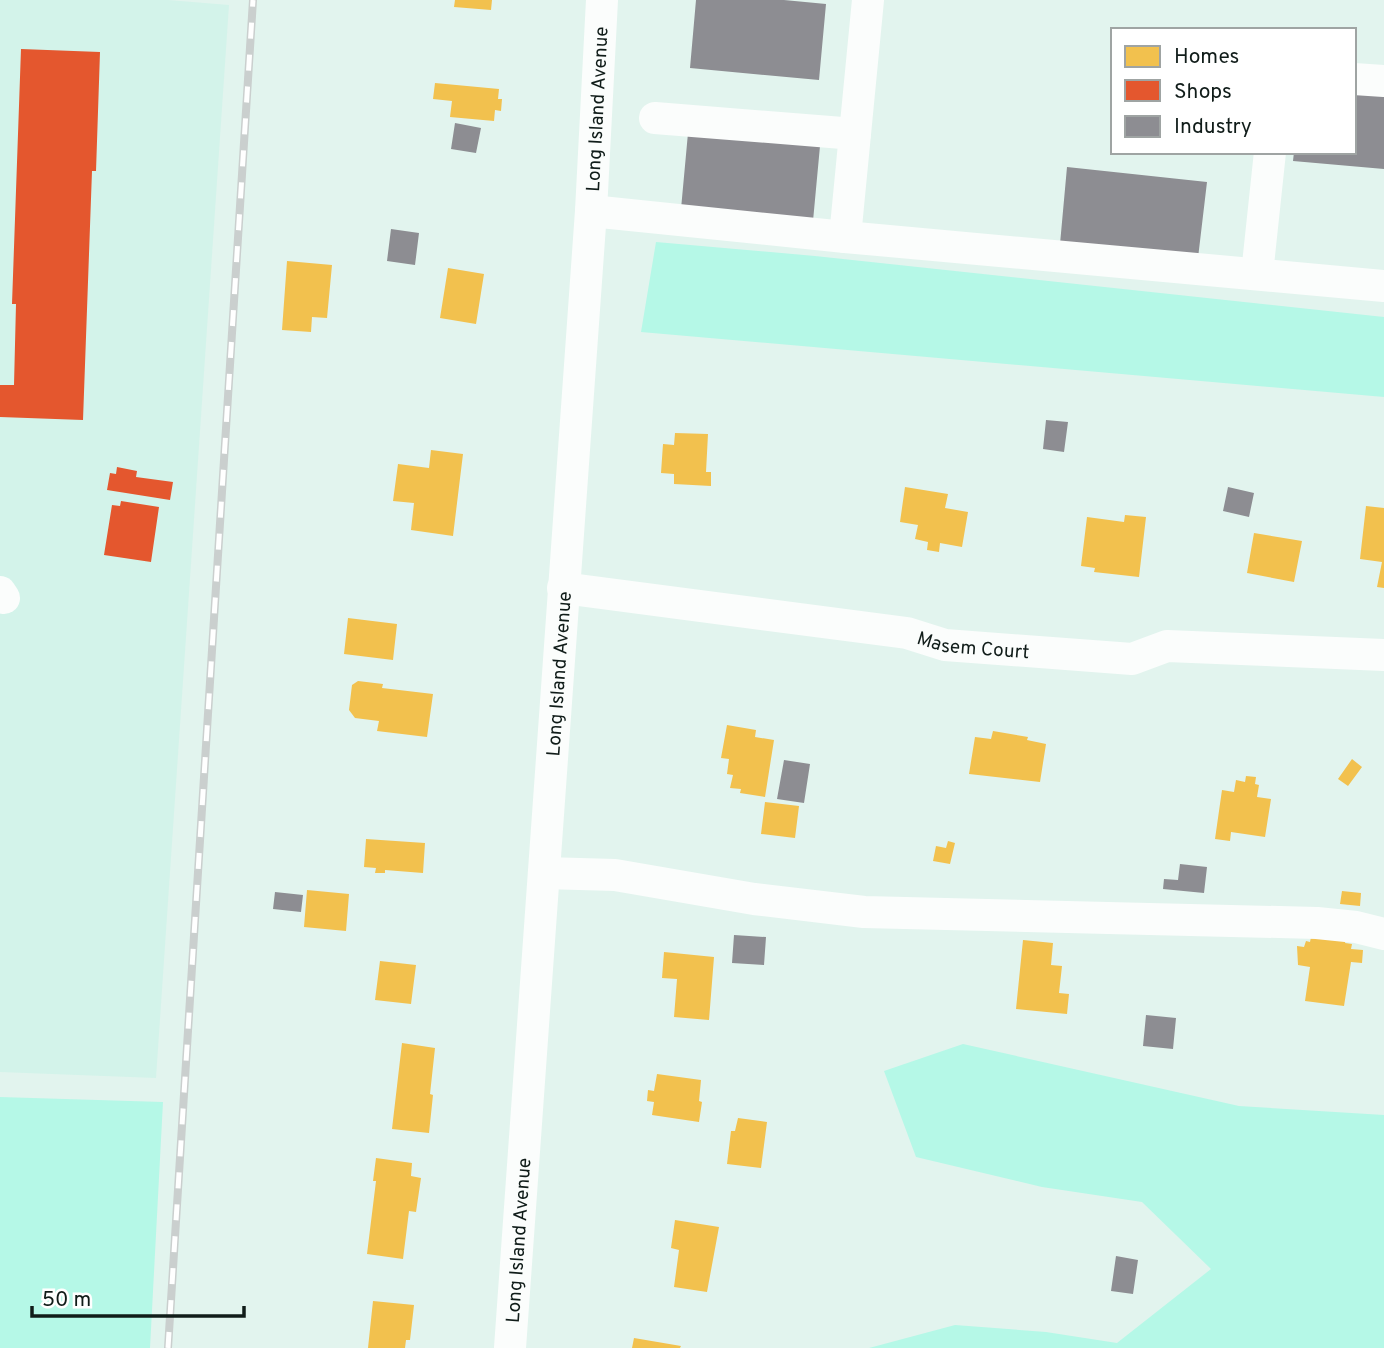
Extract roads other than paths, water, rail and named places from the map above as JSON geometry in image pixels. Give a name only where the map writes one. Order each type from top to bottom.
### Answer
[{"type":"street","name":"Long Island Avenue","points":[[510,1348],[591,211],[602,0]]},
{"type":"street","points":[[845,237],[868,0]]},
{"type":"street","points":[[1356,79],[1384,82]]},
{"type":"street","points":[[655,118],[855,134]]},
{"type":"street","points":[[1257,274],[1270,154]]},
{"type":"street","points":[[591,211],[1384,286]]},
{"type":"street","name":"Masem Court","points":[[563,588],[907,633],[945,645],[1132,659],[1167,646],[1384,655]]},
{"type":"street","points":[[544,873],[615,875],[754,900],[864,912],[1317,923],[1356,927],[1384,934]]},
{"type":"railway","points":[[168,1348],[253,0]]}]
